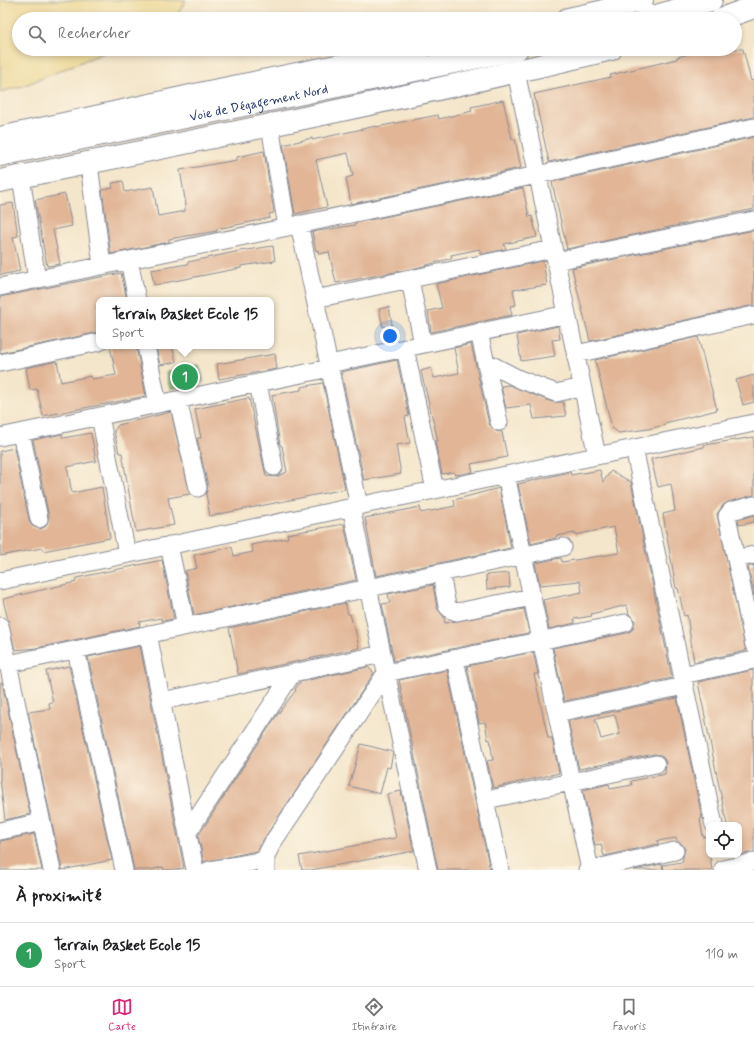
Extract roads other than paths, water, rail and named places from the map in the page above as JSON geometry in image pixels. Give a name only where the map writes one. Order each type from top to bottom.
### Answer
[{"type":"main road","points":[[600,12],[642,0]]},
{"type":"main road","points":[[670,12],[711,0]]},
{"type":"main road","points":[[740,12],[754,7]]},
{"type":"main road","name":"Voie de Dégagement Nord","points":[[0,138],[386,56]]},
{"type":"main road","name":"Voie de Dégagement Nord","points":[[0,155],[483,56]]},
{"type":"main road","points":[[0,181],[270,126],[516,72],[581,56]]},
{"type":"street","points":[[516,72],[597,456]]},
{"type":"street","points":[[270,126],[293,226],[315,299],[355,506],[368,588],[428,870]]},
{"type":"street","points":[[0,287],[754,127]]},
{"type":"street","points":[[89,164],[102,266]]},
{"type":"street","points":[[21,177],[38,280]]},
{"type":"street","points":[[315,299],[410,280],[754,220]]},
{"type":"street","points":[[129,260],[136,297]]},
{"type":"street","points":[[410,280],[423,344]]},
{"type":"street","points":[[0,437],[258,383],[405,348],[567,314]]},
{"type":"street","points":[[576,354],[754,315]]},
{"type":"street","points":[[480,332],[499,422]]},
{"type":"street","points":[[0,363],[96,343]]},
{"type":"street","points":[[405,348],[435,490]]},
{"type":"street","points":[[147,349],[158,404]]},
{"type":"street","points":[[486,362],[519,379],[556,393],[582,387]]},
{"type":"street","points":[[258,383],[274,468]]},
{"type":"street","points":[[178,400],[198,488]]},
{"type":"street","points":[[100,416],[127,554]]},
{"type":"street","points":[[0,581],[754,423]]},
{"type":"street","points":[[21,433],[40,519]]},
{"type":"street","points":[[634,448],[713,822]]},
{"type":"street","points":[[506,475],[572,782],[589,870],[675,851]]},
{"type":"street","points":[[754,505],[731,511],[727,516],[754,645]]},
{"type":"street","points":[[169,545],[186,626]]},
{"type":"street","points":[[8,664],[563,547]]},
{"type":"street","points":[[736,559],[754,555]]},
{"type":"street","points":[[441,572],[447,606],[450,610],[457,612],[532,597]]},
{"type":"street","points":[[209,870],[265,865],[273,842],[386,673],[625,623]]},
{"type":"street","points":[[0,626],[52,870]]},
{"type":"street","points":[[148,634],[195,870]]},
{"type":"street","points":[[76,650],[124,870]]},
{"type":"street","points":[[162,701],[382,654]]},
{"type":"street","points":[[456,658],[500,870]]},
{"type":"street","points":[[557,712],[683,680],[754,660]]},
{"type":"street","points":[[188,832],[292,674]]},
{"type":"street","points":[[486,800],[656,764]]},
{"type":"street","points":[[0,831],[42,822]]},
{"type":"street","points":[[722,865],[754,862]]},
{"type":"place","name":"Terrain Basket Ecole 15","points":[[185,377]]}]
